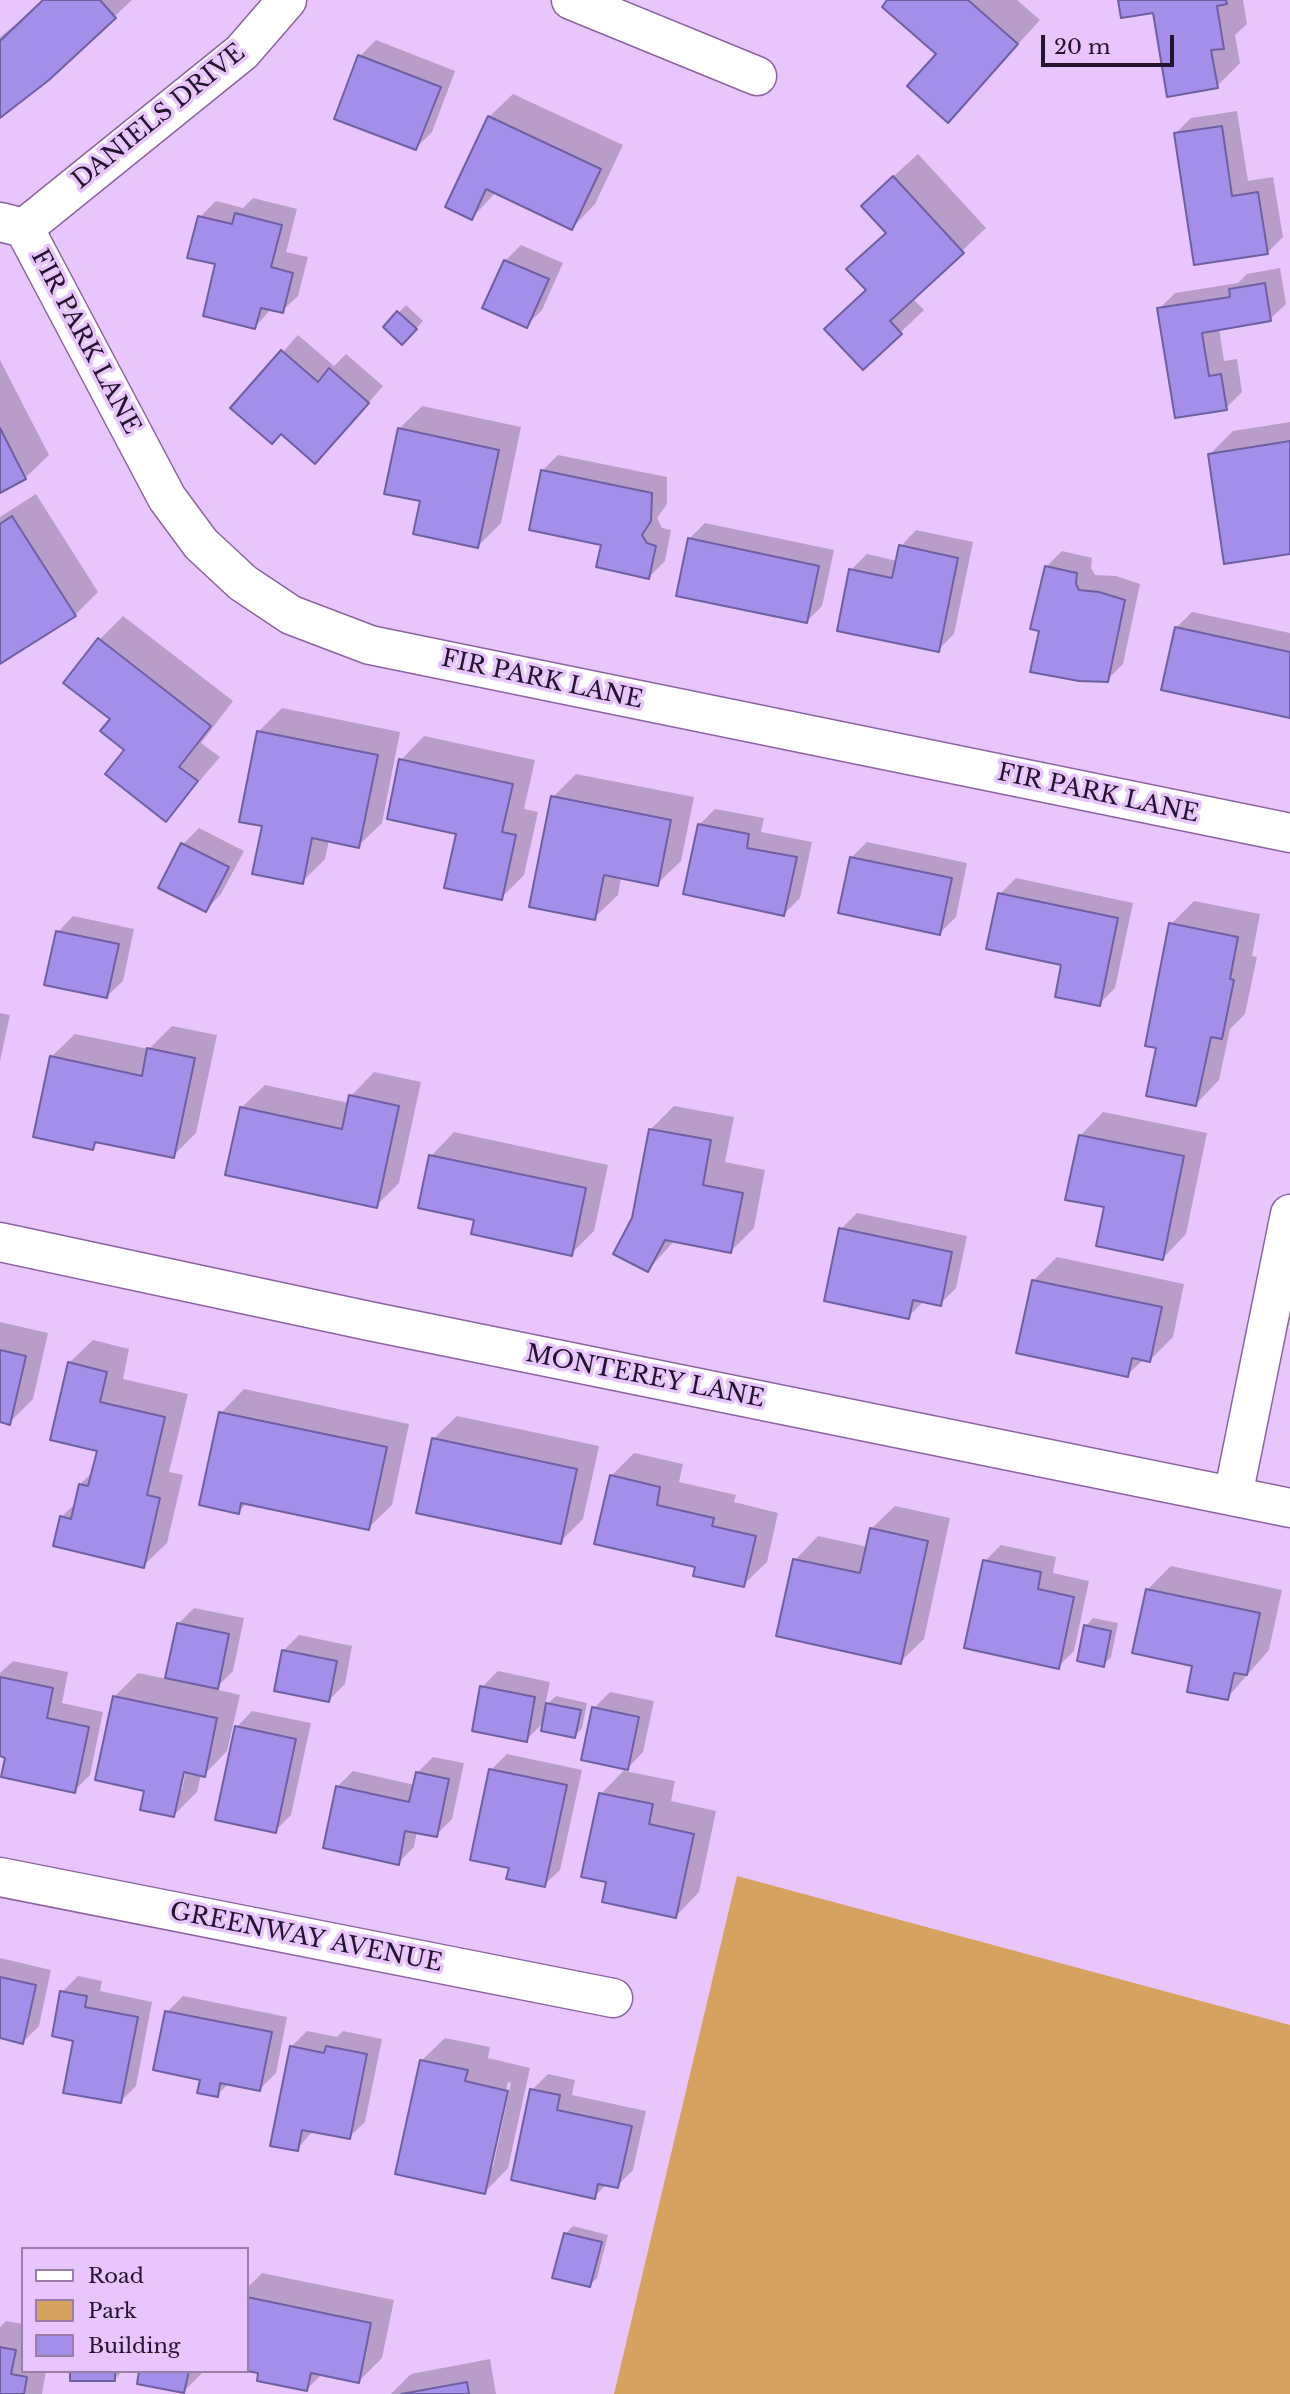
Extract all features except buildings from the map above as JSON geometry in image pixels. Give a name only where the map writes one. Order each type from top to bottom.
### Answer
[{"type":"street","name":"DANIELS DRIVE","points":[[12,225],[242,52],[287,0]]},
{"type":"street","points":[[571,0],[757,76]]},
{"type":"street","name":"FIR PARK LANE","points":[[12,225],[167,498],[201,544],[243,583],[291,615],[370,645],[1290,833]]},
{"type":"street","points":[[1233,1496],[1290,1214]]},
{"type":"street","name":"MONTEREY LANE","points":[[0,1242],[396,1326],[1290,1508]]},
{"type":"street","name":"GREENWAY AVENUE","points":[[0,1877],[613,1998]]},
{"type":"green space","points":[[737,1876],[1290,2025],[1290,2394],[614,2394]]}]
